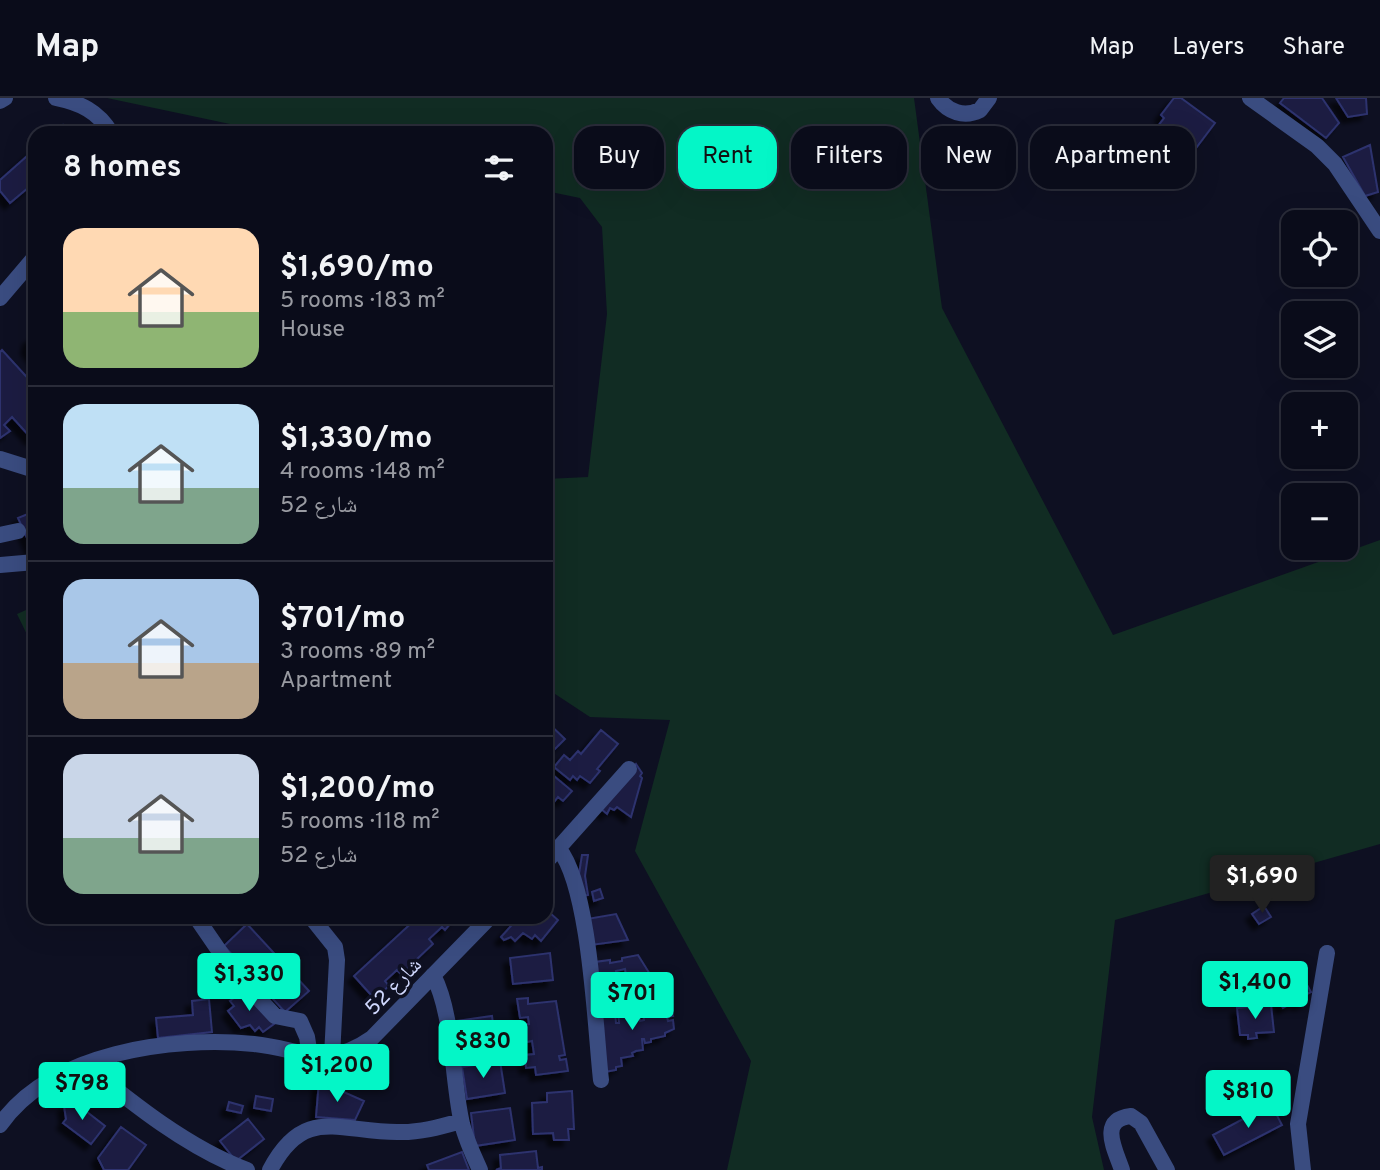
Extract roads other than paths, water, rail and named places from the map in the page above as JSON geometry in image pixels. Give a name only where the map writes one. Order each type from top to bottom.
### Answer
[{"type":"street","points":[[0,101],[5,98]]},
{"type":"street","points":[[56,98],[75,103],[97,114],[106,126]]},
{"type":"street","points":[[938,98],[950,110],[965,114],[980,110],[989,98]]},
{"type":"street","points":[[1250,98],[1328,156],[1352,186],[1380,231]]},
{"type":"street","points":[[0,298],[28,265]]},
{"type":"street","points":[[0,459],[28,469]]},
{"type":"street","points":[[0,536],[18,531]]},
{"type":"street","points":[[0,565],[28,563]]},
{"type":"street","points":[[553,855],[629,769]]},
{"type":"street","points":[[559,849],[570,867],[578,892],[589,961],[601,1080]]},
{"type":"street","points":[[201,924],[233,971],[275,1016],[299,1021],[307,1037],[310,1056]]},
{"type":"street","points":[[317,924],[335,947],[337,960],[332,1055]]},
{"type":"street","name":"شارع 52","points":[[0,1125],[23,1099],[41,1086],[84,1065],[119,1053],[170,1044],[208,1042],[257,1044],[310,1056],[332,1055],[358,1048],[372,1038],[484,924]]},
{"type":"street","points":[[1303,1170],[1298,1124],[1326,953]]},
{"type":"street","points":[[433,975],[439,986],[445,1015],[461,1121],[480,1170]]},
{"type":"street","points":[[84,1065],[141,1109],[214,1155],[247,1170]]},
{"type":"street","points":[[1122,1170],[1111,1135],[1113,1124],[1121,1117],[1131,1116],[1140,1123],[1167,1170]]},
{"type":"street","points":[[270,1170],[287,1144],[297,1134],[309,1129],[335,1126],[398,1132],[439,1128],[461,1121]]}]
